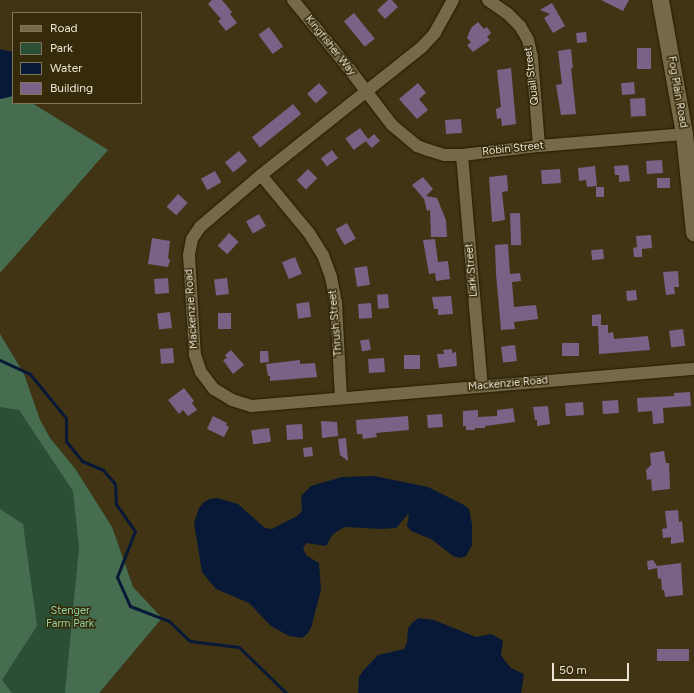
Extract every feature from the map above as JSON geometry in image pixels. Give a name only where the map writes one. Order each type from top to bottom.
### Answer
[{"type":"street","name":"Kingfisher Way","points":[[293,0],[347,66],[366,92]]},
{"type":"street","name":"Mackenzie Road","points":[[453,0],[435,32],[422,47],[261,175],[200,228],[192,239],[189,255],[195,355],[201,372],[214,389],[232,400],[252,406],[341,397],[694,369]]},
{"type":"street","name":"Quail Street","points":[[488,0],[508,14],[520,26],[528,40],[532,57],[539,146]]},
{"type":"street","name":"Fog Plain Road","points":[[660,0],[684,134],[694,232]]},
{"type":"street","name":"Robin Street","points":[[366,92],[392,125],[417,146],[444,155],[462,155],[539,146],[684,134]]},
{"type":"street","name":"Lark Street","points":[[462,155],[482,386]]},
{"type":"street","name":"Thrush Street","points":[[261,175],[309,233],[323,255],[331,277],[336,303],[341,397]]},
{"type":"green space","points":[[0,83],[12,90],[12,104],[34,104],[108,150],[0,273]]},
{"type":"green space","name":"Stenger Farm Park","points":[[0,334],[24,374],[40,420],[50,438],[76,470],[112,527],[133,587],[162,618],[99,693],[0,693]]},
{"type":"green space","points":[[0,334],[24,374],[40,420],[50,438],[76,470],[112,527],[133,587],[162,618],[99,693],[65,693],[79,548],[73,491],[19,410],[0,407]]},
{"type":"green space","points":[[0,509],[23,524],[37,626],[2,680],[12,693],[0,693]]},
{"type":"water","points":[[0,49],[12,52],[12,96],[0,99]]},
{"type":"water","points":[[374,476],[428,487],[469,509],[472,524],[472,545],[466,556],[460,558],[453,556],[431,539],[411,531],[407,526],[409,513],[396,528],[381,529],[344,527],[333,534],[326,546],[306,543],[303,549],[307,556],[319,563],[321,590],[311,628],[302,638],[289,636],[271,626],[249,603],[216,589],[202,572],[194,523],[199,508],[204,502],[217,498],[238,504],[265,528],[272,529],[297,516],[302,511],[301,496],[311,486],[342,477]]},
{"type":"water","points":[[419,618],[434,620],[476,637],[491,634],[503,641],[501,655],[511,668],[524,674],[521,693],[358,693],[359,677],[363,671],[378,655],[404,649],[407,642],[408,628]]},
{"type":"building","points":[[212,0],[222,0],[232,12],[230,14],[237,23],[226,31],[218,21],[221,19],[208,4]]},
{"type":"building","points":[[388,0],[392,0],[398,7],[385,19],[377,10]]},
{"type":"building","points":[[601,0],[629,0],[623,11]]},
{"type":"building","points":[[552,3],[565,26],[553,33],[544,18],[550,14],[540,10]]},
{"type":"building","points":[[354,13],[375,39],[365,47],[344,21]]},
{"type":"building","points":[[478,22],[484,29],[487,27],[491,33],[487,37],[490,40],[473,52],[467,45],[471,42],[467,38],[471,28]]},
{"type":"building","points":[[269,27],[283,46],[273,54],[258,35]]},
{"type":"building","points":[[586,32],[587,42],[577,43],[576,33]]},
{"type":"building","points":[[637,48],[651,48],[651,69],[637,69]]},
{"type":"building","points":[[571,49],[573,68],[571,68],[576,114],[561,115],[556,85],[562,84],[558,51]]},
{"type":"building","points":[[511,68],[516,124],[502,126],[501,118],[497,119],[496,109],[501,107],[497,70]]},
{"type":"building","points":[[634,82],[635,94],[622,95],[621,83]]},
{"type":"building","points":[[319,83],[328,93],[316,103],[307,94]]},
{"type":"building","points":[[418,83],[426,93],[419,99],[428,110],[417,119],[399,99]]},
{"type":"building","points":[[645,98],[646,116],[631,117],[630,99]]},
{"type":"building","points":[[293,104],[301,114],[260,147],[252,137]]},
{"type":"building","points":[[461,119],[462,133],[446,134],[445,120]]},
{"type":"building","points":[[360,128],[368,139],[354,150],[345,139]]},
{"type":"building","points":[[374,134],[380,141],[372,148],[366,141]]},
{"type":"building","points":[[332,150],[338,158],[327,166],[321,158]]},
{"type":"building","points":[[239,151],[247,161],[233,172],[225,162]]},
{"type":"building","points":[[662,160],[663,173],[647,174],[646,161]]},
{"type":"building","points":[[628,165],[630,181],[619,182],[619,175],[615,175],[614,166]]},
{"type":"building","points":[[595,166],[597,186],[587,187],[586,180],[579,181],[578,168]]},
{"type":"building","points":[[308,169],[317,178],[306,190],[297,180]]},
{"type":"building","points":[[560,169],[561,183],[542,184],[541,170]]},
{"type":"building","points":[[215,171],[221,182],[207,190],[201,179]]},
{"type":"building","points":[[507,175],[508,191],[502,192],[505,220],[492,222],[489,177]]},
{"type":"building","points":[[423,177],[433,189],[426,196],[437,198],[446,220],[447,237],[431,237],[430,210],[427,211],[424,199],[412,185]]},
{"type":"building","points":[[657,178],[670,178],[670,188],[657,188]]},
{"type":"building","points":[[596,187],[604,187],[604,197],[596,197]]},
{"type":"building","points":[[178,194],[188,203],[176,215],[167,207]]},
{"type":"building","points":[[510,213],[520,213],[521,245],[511,245]]},
{"type":"building","points":[[259,214],[266,226],[253,234],[246,221]]},
{"type":"building","points":[[347,223],[356,239],[344,245],[336,229]]},
{"type":"building","points":[[229,233],[239,242],[227,254],[218,246]]},
{"type":"building","points":[[651,235],[652,248],[642,249],[642,257],[634,257],[633,248],[637,247],[636,236]]},
{"type":"building","points":[[152,238],[170,241],[168,258],[170,260],[168,267],[148,264]]},
{"type":"building","points":[[435,239],[438,262],[448,261],[450,279],[436,281],[435,273],[429,274],[423,240]]},
{"type":"building","points":[[508,244],[510,274],[520,273],[521,281],[512,282],[514,307],[536,305],[538,319],[514,322],[515,329],[501,330],[495,245]]},
{"type":"building","points":[[603,249],[604,259],[592,260],[591,250]]},
{"type":"building","points":[[295,257],[302,274],[289,279],[282,262]]},
{"type":"building","points":[[367,266],[370,285],[357,287],[354,268]]},
{"type":"building","points":[[678,271],[679,287],[674,287],[675,294],[666,295],[663,272]]},
{"type":"building","points":[[168,278],[169,293],[155,294],[154,279]]},
{"type":"building","points":[[227,278],[229,294],[216,295],[214,280]]},
{"type":"building","points":[[636,290],[637,300],[627,301],[626,291]]},
{"type":"building","points":[[388,294],[389,308],[378,309],[377,295]]},
{"type":"building","points":[[451,296],[453,314],[438,315],[438,309],[434,309],[432,297]]},
{"type":"building","points":[[309,302],[311,317],[298,319],[296,304]]},
{"type":"building","points":[[371,303],[372,318],[359,319],[358,304]]},
{"type":"building","points":[[170,312],[172,328],[159,329],[157,314]]},
{"type":"building","points":[[218,313],[231,313],[231,329],[218,329]]},
{"type":"building","points":[[601,314],[601,325],[608,325],[608,333],[613,332],[614,339],[648,336],[650,350],[599,354],[598,326],[592,326],[592,315]]},
{"type":"building","points":[[683,329],[685,346],[671,348],[669,331]]},
{"type":"building","points":[[369,339],[371,350],[362,351],[360,341]]},
{"type":"building","points":[[562,343],[579,343],[579,356],[562,356]]},
{"type":"building","points":[[515,345],[517,361],[503,363],[501,347]]},
{"type":"building","points":[[173,348],[174,363],[161,364],[160,349]]},
{"type":"building","points":[[452,349],[452,353],[456,352],[457,366],[439,368],[437,354],[444,354],[443,350]]},
{"type":"building","points":[[231,350],[244,365],[233,374],[223,360],[227,358],[225,355]]},
{"type":"building","points":[[260,351],[268,351],[269,362],[260,363]]},
{"type":"building","points":[[404,355],[420,355],[420,369],[404,369]]},
{"type":"building","points":[[384,358],[385,372],[369,373],[368,359]]},
{"type":"building","points":[[300,360],[300,364],[315,363],[317,377],[270,381],[266,364]]},
{"type":"building","points":[[184,388],[194,401],[192,403],[197,410],[188,416],[183,410],[179,414],[168,400]]},
{"type":"building","points":[[690,392],[691,406],[663,408],[664,423],[653,424],[652,411],[638,412],[637,398],[674,396],[674,393]]},
{"type":"building","points":[[618,400],[619,413],[603,414],[602,401]]},
{"type":"building","points":[[583,402],[584,415],[566,416],[565,403]]},
{"type":"building","points":[[548,406],[550,424],[537,426],[537,420],[535,420],[533,407]]},
{"type":"building","points":[[513,408],[515,422],[485,426],[485,428],[475,428],[475,430],[466,430],[466,426],[463,426],[463,411],[478,410],[478,417],[497,416],[497,410]]},
{"type":"building","points":[[442,414],[443,427],[428,428],[427,415]]},
{"type":"building","points":[[213,416],[227,423],[226,425],[229,427],[224,437],[207,429]]},
{"type":"building","points":[[408,416],[409,430],[376,433],[377,437],[363,439],[362,434],[357,434],[356,420]]},
{"type":"building","points":[[321,421],[337,422],[338,436],[322,438]]},
{"type":"building","points":[[302,424],[303,439],[287,440],[286,425]]},
{"type":"building","points":[[269,428],[271,442],[253,444],[251,431]]},
{"type":"building","points":[[346,438],[348,461],[340,455],[338,439]]},
{"type":"building","points":[[312,447],[313,456],[304,457],[303,448]]},
{"type":"building","points":[[664,451],[666,463],[669,463],[670,489],[652,491],[651,479],[647,480],[646,470],[651,465],[650,453]]},
{"type":"building","points":[[678,510],[679,522],[682,521],[684,542],[671,544],[671,537],[663,538],[662,529],[667,528],[665,511]]},
{"type":"building","points":[[653,560],[657,566],[681,563],[683,595],[665,597],[664,590],[662,590],[661,578],[658,579],[657,568],[648,570],[647,561]]},
{"type":"building","points":[[657,649],[689,649],[689,661],[657,661]]},
{"type":"waterway","points":[[0,360],[30,374],[66,418],[66,441],[82,461],[103,470],[115,484],[116,504],[135,531],[117,577],[130,606],[169,621],[190,641],[239,647],[286,693]]}]
